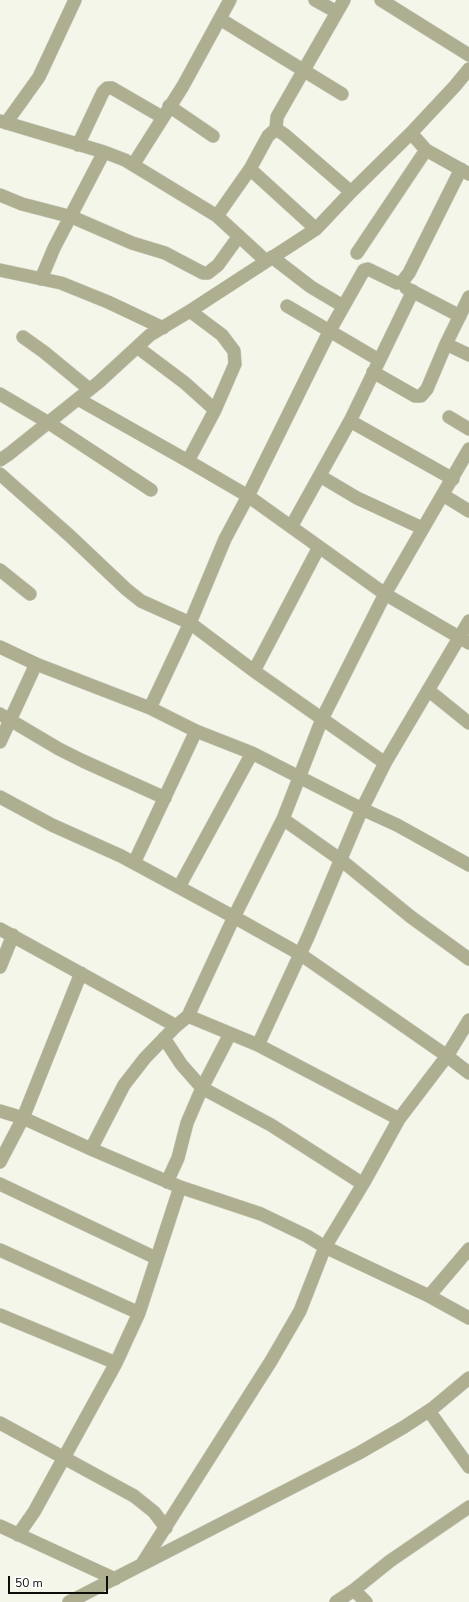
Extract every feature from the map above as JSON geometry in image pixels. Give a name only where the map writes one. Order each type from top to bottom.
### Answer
[{"type":"street","points":[[75,0],[39,77],[3,122],[104,152],[133,165],[217,216],[239,236],[269,259],[311,287],[344,306]]},
{"type":"street","points":[[133,165],[183,86],[230,0]]},
{"type":"street","points":[[315,0],[337,12]]},
{"type":"street","points":[[217,216],[250,169],[268,136],[276,129],[277,118],[344,0]]},
{"type":"street","points":[[382,0],[469,54]]},
{"type":"street","points":[[220,19],[342,94]]},
{"type":"street","points":[[0,460],[49,423],[89,390],[150,336],[316,229],[411,133],[469,69]]},
{"type":"street","points":[[78,145],[103,92],[107,88],[112,88],[162,117]]},
{"type":"street","points":[[169,106],[213,136]]},
{"type":"street","points":[[276,129],[351,192]]},
{"type":"street","points":[[397,283],[402,282],[409,274],[467,172],[426,150],[411,133]]},
{"type":"street","points":[[358,253],[426,150]]},
{"type":"street","points":[[41,279],[54,248],[72,217],[104,152]]},
{"type":"street","points":[[250,169],[316,229]]},
{"type":"street","points":[[0,195],[22,204],[72,217],[132,242],[165,253],[203,273],[208,273],[218,265],[239,236]]},
{"type":"street","points":[[150,708],[190,624],[225,538],[248,496],[329,332],[364,270],[368,269],[460,316]]},
{"type":"street","points":[[2,275],[41,279],[61,283],[108,302],[163,328]]},
{"type":"street","points":[[291,527],[350,420],[413,291]]},
{"type":"street","points":[[287,306],[329,332],[415,396],[421,396],[427,389],[446,344],[469,297]]},
{"type":"street","points":[[188,460],[215,410],[235,364],[234,351],[222,335],[190,311]]},
{"type":"street","points":[[23,337],[44,352],[89,390]]},
{"type":"street","points":[[446,344],[469,356]]},
{"type":"street","points":[[137,347],[185,383],[215,410]]},
{"type":"street","points":[[0,394],[49,423],[152,490]]},
{"type":"street","points":[[78,399],[188,460],[248,496],[385,594],[465,640]]},
{"type":"street","points":[[449,417],[469,429]]},
{"type":"street","points":[[350,420],[453,479]]},
{"type":"street","points":[[91,1149],[124,1085],[145,1058],[176,1026],[188,1016],[234,917],[283,819],[322,719],[385,594],[422,528],[453,479],[469,450]]},
{"type":"street","points":[[0,474],[141,601],[190,624],[385,763]]},
{"type":"street","points":[[320,476],[357,498],[422,528]]},
{"type":"street","points":[[442,495],[469,511]]},
{"type":"street","points":[[254,671],[319,547]]},
{"type":"street","points":[[0,570],[30,594]]},
{"type":"street","points":[[258,1045],[300,954],[362,809],[385,763],[428,690],[465,640],[469,621]]},
{"type":"street","points":[[0,647],[36,664],[150,708],[196,731],[252,754],[397,825],[469,865]]},
{"type":"street","points":[[0,742],[5,717],[36,664]]},
{"type":"street","points":[[428,690],[469,723]]},
{"type":"street","points":[[5,717],[82,761],[165,798]]},
{"type":"street","points":[[134,863],[196,731]]},
{"type":"street","points":[[179,887],[252,754]]},
{"type":"street","points":[[0,797],[52,825],[134,863],[300,954],[447,1056],[469,1073]]},
{"type":"street","points":[[283,819],[341,860],[411,918],[469,959]]},
{"type":"street","points":[[0,928],[176,1026]]},
{"type":"street","points":[[0,967],[13,935]]},
{"type":"street","points":[[0,1162],[23,1118],[81,974]]},
{"type":"street","points":[[188,1016],[258,1045],[399,1119]]},
{"type":"street","points":[[142,1564],[271,1361],[300,1311],[325,1246],[363,1184],[399,1119],[447,1056],[469,1020]]},
{"type":"street","points":[[167,1182],[178,1158],[188,1123],[202,1088],[230,1034]]},
{"type":"street","points":[[164,1038],[181,1064],[202,1088],[271,1125],[363,1184]]},
{"type":"street","points":[[0,1111],[23,1118],[167,1182],[261,1214],[429,1296],[469,1318]]},
{"type":"street","points":[[0,1184],[156,1258]]},
{"type":"street","points":[[18,1535],[34,1512],[116,1364],[139,1313],[180,1187]]},
{"type":"street","points":[[429,1296],[469,1249]]},
{"type":"street","points":[[0,1250],[139,1313]]},
{"type":"street","points":[[0,1315],[116,1364]]},
{"type":"street","points":[[69,1602],[359,1453],[429,1411],[469,1378]]},
{"type":"street","points":[[429,1411],[469,1467]]},
{"type":"street","points":[[0,1423],[134,1496],[154,1512],[166,1528]]},
{"type":"street","points":[[336,1602],[354,1590],[390,1561],[469,1507]]},
{"type":"street","points":[[0,1526],[115,1579]]},
{"type":"street","points":[[354,1590],[366,1602]]}]
